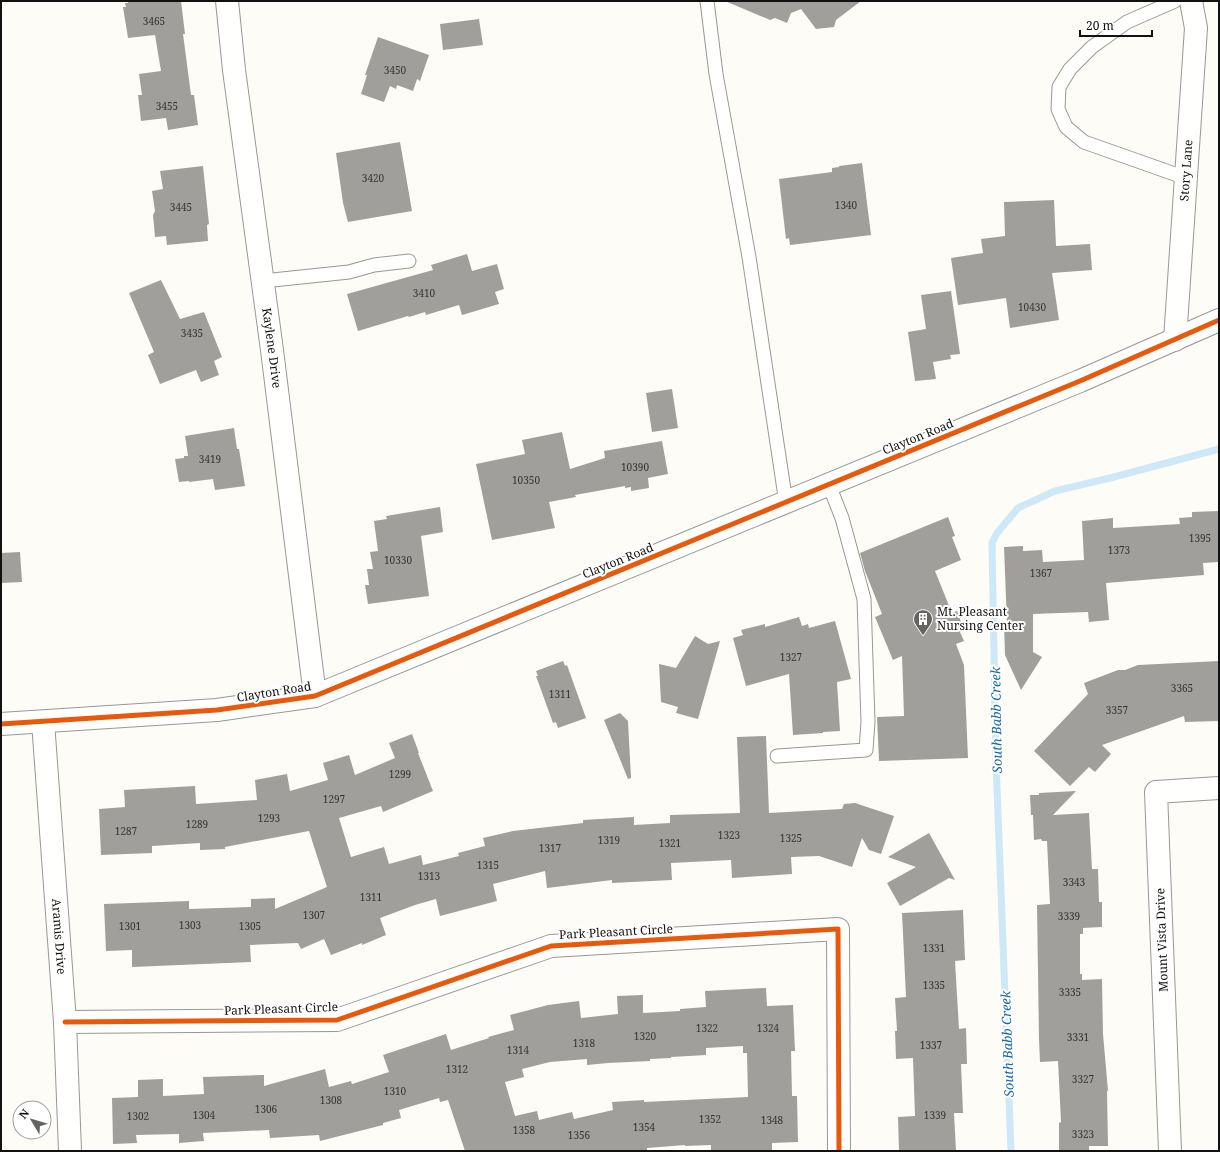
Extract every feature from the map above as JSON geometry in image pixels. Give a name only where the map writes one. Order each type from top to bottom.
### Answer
[{"type":"street","name":"Kaylene Drive","points":[[227,1],[234,70],[263,281],[315,696]]},
{"type":"street","name":"Story Lane","points":[[1175,340],[1196,28],[1191,1]]},
{"type":"street","name":"Clayton Road","points":[[1,724],[217,710],[315,696],[1080,381],[1219,320]]},
{"type":"street","name":"Aramis Drive","points":[[43,722],[65,1022],[70,1151]]},
{"type":"street","name":"Mount Vista Drive","points":[[1170,1151],[1156,792],[1219,788]]},
{"type":"street","name":"Park Pleasant Circle","points":[[65,1022],[336,1020],[551,946],[838,929],[839,1151]]},
{"type":"lane","points":[[707,1],[716,74],[750,258],[786,503]]},
{"type":"lane","points":[[1175,1],[1127,22],[1092,47],[1070,69],[1059,87],[1058,109],[1066,127],[1084,142],[1186,178]]},
{"type":"lane","points":[[263,281],[349,272],[374,265],[409,261]]},
{"type":"lane","points":[[777,756],[866,750],[868,722],[864,599],[842,518],[829,485]]},
{"type":"building","points":[[128,1],[181,1],[185,34],[183,34],[191,95],[194,95],[198,125],[168,130],[166,118],[141,121],[138,95],[142,95],[139,74],[161,71],[155,35],[128,38],[123,7],[126,7],[125,3],[128,3]]},
{"type":"building","points":[[725,1],[861,1],[836,20],[834,27],[816,29],[801,9],[791,13],[787,23],[775,18],[770,20]]},
{"type":"building","points":[[479,19],[483,45],[443,50],[440,24]]},
{"type":"building","points":[[378,37],[429,55],[420,81],[417,79],[413,91],[397,85],[396,89],[390,86],[384,102],[361,94],[367,75],[365,75]]},
{"type":"building","points":[[400,142],[412,211],[348,222],[343,203],[336,153]]},
{"type":"building","points":[[862,163],[871,235],[790,245],[789,238],[786,239],[779,179],[832,172],[832,168]]},
{"type":"building","points":[[203,166],[209,224],[207,225],[208,241],[167,245],[166,236],[155,237],[153,215],[155,211],[152,191],[163,189],[160,171]]},
{"type":"building","points":[[1054,200],[1056,246],[1090,244],[1092,270],[1052,273],[1059,320],[1010,328],[1006,298],[958,305],[951,258],[983,253],[981,239],[1005,236],[1004,202]]},
{"type":"building","points":[[467,254],[472,271],[497,264],[504,289],[495,292],[499,304],[462,315],[459,305],[426,315],[425,312],[409,317],[408,316],[358,331],[347,294],[433,270],[431,265]]},
{"type":"building","points":[[161,280],[180,319],[204,312],[222,357],[214,361],[219,375],[201,382],[196,370],[160,384],[148,355],[154,352],[129,293]]},
{"type":"building","points":[[951,291],[960,354],[950,355],[951,359],[933,362],[936,379],[915,381],[908,332],[926,329],[921,295]]},
{"type":"building","points":[[672,389],[678,428],[652,432],[646,393]]},
{"type":"building","points":[[234,428],[245,486],[215,490],[213,479],[179,482],[175,459],[188,456],[185,436]]},
{"type":"building","points":[[562,432],[570,469],[605,458],[604,451],[662,441],[668,474],[648,478],[649,488],[631,491],[631,487],[625,488],[625,486],[575,495],[576,497],[549,502],[555,528],[492,540],[476,464],[525,454],[522,440]]},
{"type":"building","points":[[440,507],[443,532],[421,536],[429,596],[368,604],[365,585],[369,585],[367,569],[373,569],[370,552],[378,551],[374,521],[387,519],[386,516]]},
{"type":"building","points":[[1219,511],[1219,562],[1203,563],[1204,575],[1106,583],[1109,620],[1089,622],[1088,612],[1033,614],[1033,652],[1042,657],[1021,690],[1005,655],[1004,624],[1007,624],[1004,547],[1023,546],[1023,551],[1042,550],[1043,562],[1084,560],[1082,521],[1113,518],[1113,528],[1180,524],[1179,518],[1192,517],[1192,512]]},
{"type":"building","name":"Mt. Pleasant Nursing Center","points":[[948,517],[955,536],[952,537],[961,560],[935,571],[952,613],[957,611],[964,630],[960,632],[964,641],[956,644],[964,665],[968,758],[879,761],[877,717],[904,716],[902,656],[893,660],[875,617],[882,614],[865,571],[860,553]]},
{"type":"building","points":[[20,552],[22,582],[1,583],[1,553]]},
{"type":"building","points":[[799,617],[802,626],[808,624],[809,628],[835,621],[851,679],[837,682],[840,731],[793,735],[789,674],[746,686],[733,638],[743,635],[741,630],[765,624],[765,627]]},
{"type":"building","points":[[695,636],[708,644],[720,641],[698,719],[676,713],[678,707],[661,702],[659,664],[676,668]]},
{"type":"building","points":[[563,661],[565,666],[567,665],[586,718],[558,728],[556,722],[553,723],[536,676],[538,676],[536,671]]},
{"type":"building","points":[[1219,661],[1219,721],[1185,722],[1184,716],[1102,745],[1111,754],[1095,772],[1089,767],[1070,786],[1034,751],[1088,694],[1084,683],[1118,670],[1125,670],[1138,665]]},
{"type":"building","points":[[620,713],[628,721],[631,778],[628,779],[604,720]]},
{"type":"building","points":[[412,734],[433,791],[383,812],[381,806],[339,818],[351,857],[384,847],[389,864],[421,855],[423,865],[459,856],[458,853],[485,846],[483,838],[513,831],[583,823],[583,820],[634,817],[634,825],[670,823],[670,815],[740,813],[737,737],[766,736],[769,813],[842,809],[844,804],[855,803],[894,816],[881,854],[869,850],[862,838],[852,867],[819,856],[791,857],[792,874],[732,878],[731,860],[671,863],[672,880],[612,883],[612,880],[547,888],[545,871],[493,884],[497,901],[440,916],[436,899],[380,918],[386,935],[331,955],[324,939],[301,949],[298,943],[250,945],[251,962],[132,967],[132,950],[106,951],[104,904],[189,901],[189,909],[251,907],[251,899],[275,898],[275,909],[327,887],[309,831],[225,847],[225,849],[200,850],[200,843],[152,846],[152,853],[101,855],[99,809],[125,807],[124,790],[195,786],[196,804],[257,800],[255,780],[287,774],[290,791],[328,780],[323,763],[349,755],[355,775],[395,758],[389,743]]},
{"type":"building","points":[[1076,791],[1053,815],[1089,813],[1092,869],[1098,869],[1099,902],[1102,902],[1102,927],[1083,928],[1083,934],[1080,934],[1080,974],[1082,974],[1082,980],[1102,979],[1103,1034],[1108,1091],[1108,1146],[1089,1146],[1089,1151],[1059,1151],[1059,1123],[1061,1122],[1058,1061],[1040,1062],[1039,1039],[1037,905],[1050,904],[1047,841],[1042,841],[1041,839],[1034,840],[1033,815],[1031,815],[1030,795],[1039,795],[1039,793]]},
{"type":"building","points":[[929,833],[955,880],[949,878],[900,906],[887,883],[916,867],[888,857]]},
{"type":"building","points":[[963,910],[965,960],[955,961],[959,1029],[966,1028],[967,1064],[961,1064],[963,1113],[954,1113],[956,1151],[899,1151],[898,1117],[915,1116],[913,1058],[896,1059],[895,1031],[897,1031],[895,998],[906,997],[902,913]]},
{"type":"building","points":[[766,988],[767,1006],[793,1005],[795,1051],[791,1051],[792,1096],[797,1096],[798,1142],[772,1143],[772,1151],[711,1151],[711,1145],[685,1145],[647,1148],[647,1151],[465,1151],[448,1100],[440,1102],[439,1098],[399,1110],[401,1118],[383,1123],[383,1125],[320,1141],[319,1135],[270,1138],[269,1130],[203,1133],[204,1141],[179,1143],[179,1134],[136,1135],[137,1143],[113,1144],[112,1098],[138,1097],[138,1080],[163,1079],[163,1096],[204,1094],[203,1077],[264,1075],[264,1086],[325,1069],[329,1087],[351,1081],[352,1084],[389,1072],[383,1055],[446,1034],[451,1050],[514,1030],[510,1015],[548,1005],[579,1001],[581,1018],[618,1014],[617,996],[643,995],[643,1013],[680,1011],[680,1009],[706,1007],[705,991]],"holes":[[[743,1046],[743,1053],[747,1053],[748,1097],[612,1102],[613,1110],[574,1119],[572,1112],[539,1120],[537,1111],[515,1116],[505,1082],[524,1077],[522,1069],[550,1062],[587,1059],[587,1065],[650,1061],[650,1059],[706,1055],[706,1048]]]},
{"type":"waterway","name":"South Babb Creek","points":[[1011,1151],[996,762],[992,543],[997,533],[1018,508],[1055,491],[1219,449]]},
{"type":"cycle path","points":[[1,724],[217,710],[315,696],[1080,381],[1219,320]]},
{"type":"cycle path","points":[[65,1022],[337,1020],[551,946],[838,929],[839,1151]]},
{"type":"place","name":"Mt. Pleasant Nursing Center","points":[[923,636]]}]
